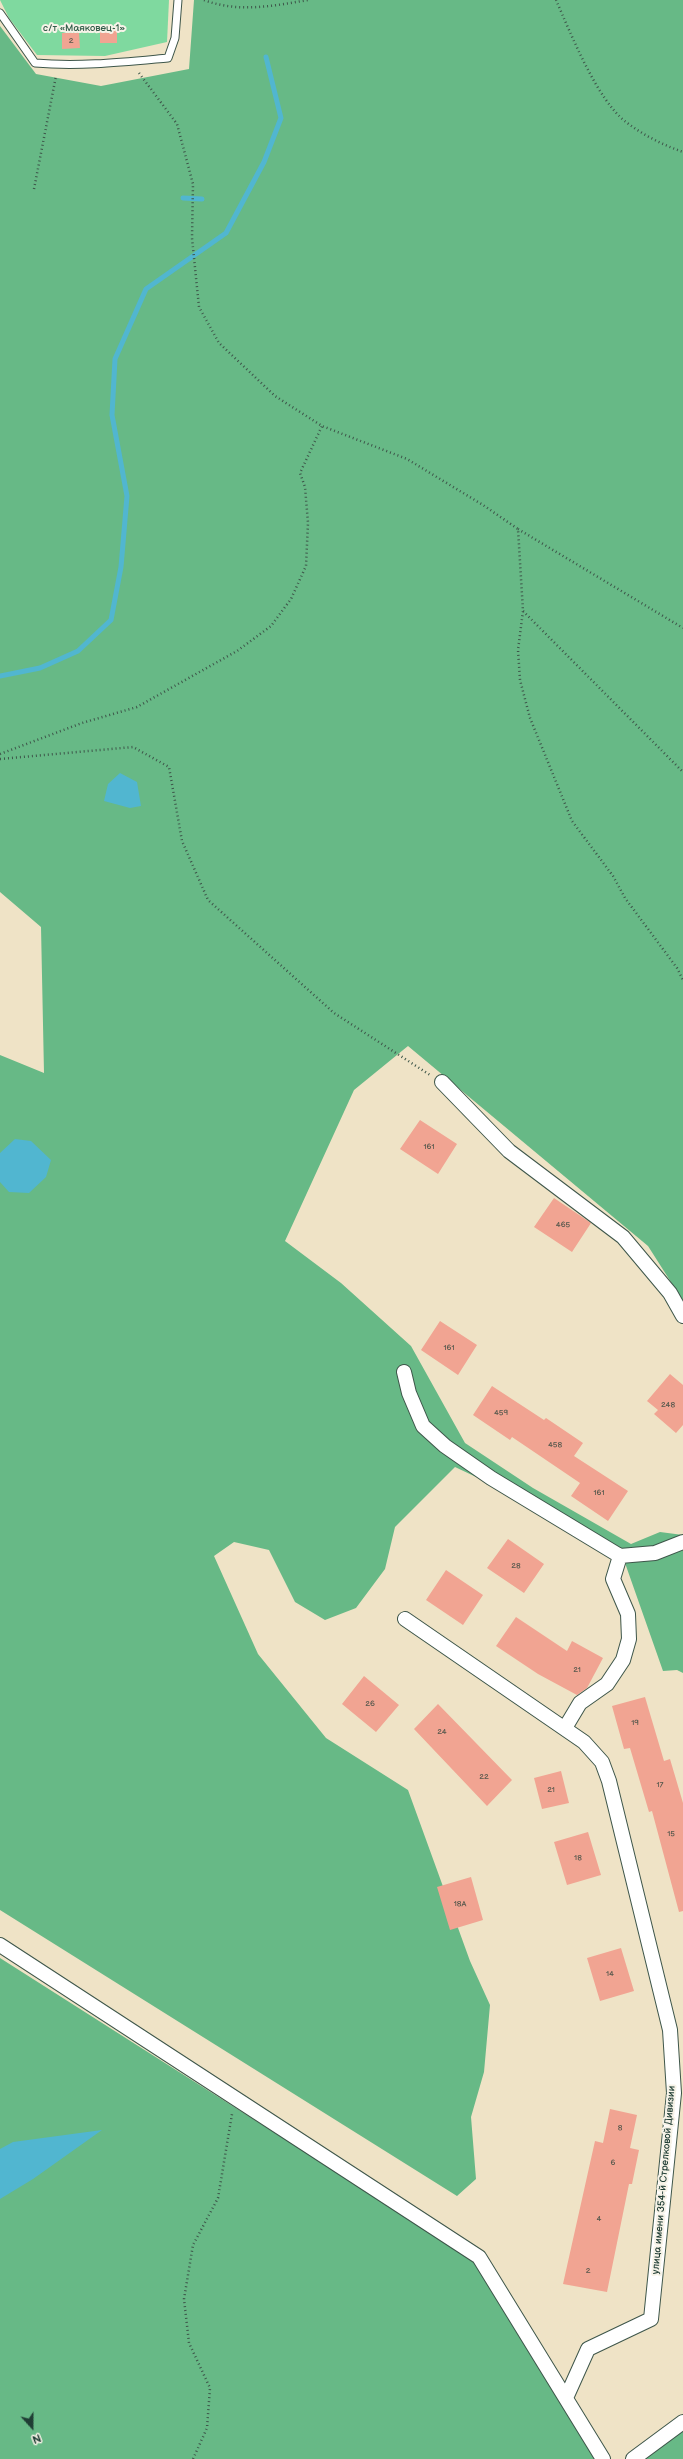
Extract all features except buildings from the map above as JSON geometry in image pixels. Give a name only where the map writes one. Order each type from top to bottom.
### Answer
[{"type":"street","points":[[442,1082],[509,1151],[623,1237],[670,1293],[683,1316]]},
{"type":"street","points":[[404,1372],[409,1393],[423,1426],[445,1446],[491,1478],[620,1556],[655,1553],[683,1542]]},
{"type":"street","points":[[405,1619],[565,1728],[580,1703],[607,1684],[623,1660],[628,1639],[628,1614],[613,1579],[620,1556]]},
{"type":"street","name":"улица имени 354-й Стрелковой Дивизии","points":[[565,1728],[584,1742],[602,1762],[609,1781],[670,2030],[674,2093],[652,2319],[588,2349],[566,2398]]},
{"type":"street","points":[[0,1945],[479,2257],[603,2459]]},
{"type":"street","points":[[633,2459],[683,2422]]},
{"type":"lane","points":[[0,13],[35,64],[58,65],[131,62],[168,58],[175,38],[178,0]]},
{"type":"path","points":[[204,0],[223,7],[269,7],[308,0]]},
{"type":"path","points":[[556,0],[597,88],[625,121],[663,145],[683,152]]},
{"type":"path","points":[[131,62],[177,124],[193,184],[194,202],[192,238],[199,308],[219,344],[275,396],[322,426],[407,459],[483,505],[518,529],[683,628]]},
{"type":"path","points":[[34,189],[58,65]]},
{"type":"path","points":[[0,754],[82,723],[137,707],[237,651],[271,626],[291,599],[306,566],[308,523],[305,487],[300,473],[322,426]]},
{"type":"path","points":[[518,529],[523,611],[518,650],[520,680],[530,718],[572,821],[677,968],[683,980]]},
{"type":"path","points":[[523,611],[683,772]]},
{"type":"path","points":[[0,759],[133,747],[169,767],[182,841],[208,900],[334,1014],[442,1082]]},
{"type":"path","points":[[193,2459],[207,2428],[210,2388],[189,2343],[184,2299],[193,2245],[218,2198],[226,2157],[234,2098]]},
{"type":"green space","name":"с/т «Маяковец-1»","points":[[0,0],[169,0],[167,42],[105,56],[37,55],[9,18]]},
{"type":"green space","points":[[194,0],[683,0],[683,1301],[648,1246],[408,1046],[354,1090],[285,1241],[341,1283],[411,1346],[465,1443],[533,1488],[631,1544],[660,1532],[683,1535],[683,1673],[677,1670],[663,1671],[625,1563],[548,1511],[455,1467],[395,1527],[385,1569],[356,1608],[325,1620],[295,1602],[269,1550],[234,1542],[214,1556],[258,1654],[326,1738],[408,1790],[470,1961],[490,2005],[484,2072],[471,2117],[476,2179],[457,2196],[0,1910],[0,1055],[44,1073],[41,927],[0,892],[0,26],[36,74],[101,86],[189,69]]},
{"type":"green space","points":[[0,1958],[473,2259],[595,2459],[0,2459]]},
{"type":"green space","points":[[683,2428],[683,2459],[645,2459]]},
{"type":"water","points":[[120,773],[137,782],[141,806],[130,808],[104,801],[108,784]]},
{"type":"water","points":[[15,1139],[31,1141],[51,1160],[46,1177],[29,1193],[9,1192],[0,1182],[0,1153]]},
{"type":"water","points":[[102,2130],[33,2179],[0,2199],[0,2149],[13,2142]]},
{"type":"waterway","points":[[0,676],[40,668],[78,651],[111,620],[121,567],[127,496],[112,415],[115,359],[146,289],[226,233],[264,162],[281,118],[266,57]]},
{"type":"waterway","points":[[183,198],[202,199]]}]
